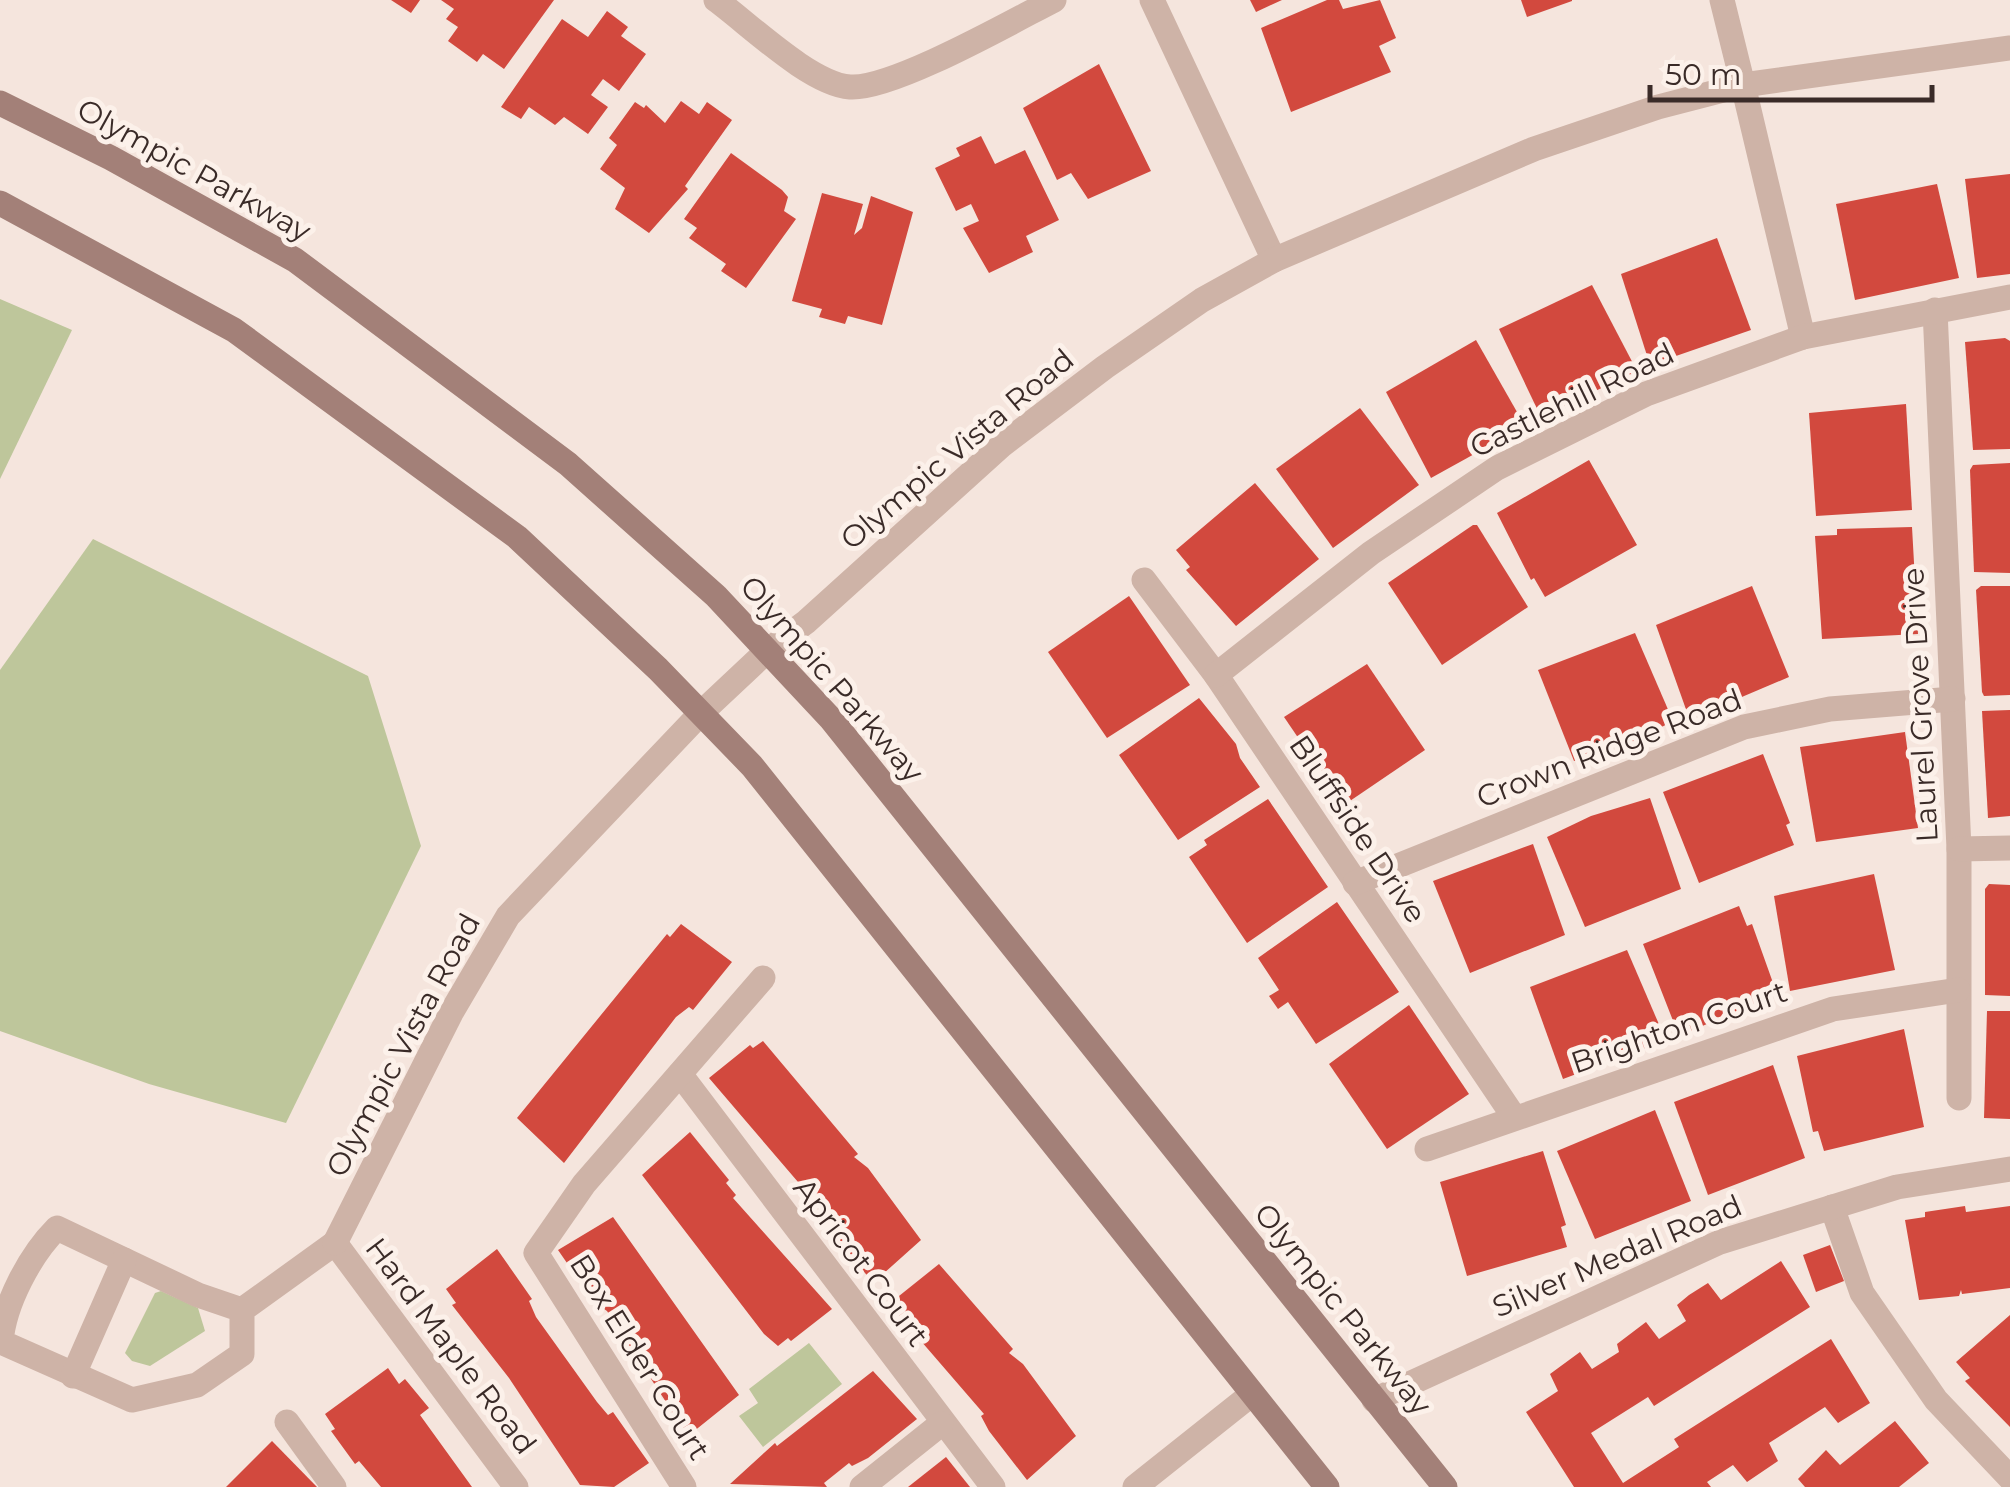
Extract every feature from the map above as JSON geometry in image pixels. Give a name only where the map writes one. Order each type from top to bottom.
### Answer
[{"type":"main road","name":"Olympic Parkway","points":[[0,102],[111,158],[295,260],[568,464],[716,596],[832,719],[1445,1487]]},
{"type":"main road","points":[[0,203],[248,340],[517,538],[701,712],[752,766],[1327,1487]]},
{"type":"street","points":[[716,0],[814,74],[851,88],[947,56],[1054,0]]},
{"type":"street","points":[[1152,0],[1274,260]]},
{"type":"street","points":[[1722,0],[1802,337]]},
{"type":"street","name":"Olympic Vista Road","points":[[335,1243],[450,1014],[508,916],[701,712],[767,651],[806,622],[1002,445],[1202,300],[1274,260],[1534,149],[1658,107],[1743,85],[2010,48]]},
{"type":"street","name":"Castlehill Road","points":[[1216,675],[1371,553],[1497,468],[1646,394],[1802,337],[2010,297]]},
{"type":"street","name":"Laurel Grove Drive","points":[[1935,310],[1959,849],[1959,1098]]},
{"type":"street","name":"Bluffside Drive","points":[[1144,580],[1216,675],[1514,1117]]},
{"type":"street","name":"Crown Ridge Road","points":[[1356,883],[1744,727],[1830,709],[1953,698]]},
{"type":"street","points":[[1959,849],[2010,848]]},
{"type":"street","points":[[680,1074],[763,978]]},
{"type":"street","name":"Brighton Court","points":[[1427,1149],[1833,1010],[1958,990]]},
{"type":"street","name":"Apricot Court","points":[[680,1074],[992,1487]]},
{"type":"street","name":"Box Elder Court","points":[[675,1484],[536,1253],[584,1184],[680,1074]]},
{"type":"street","name":"Silver Medal Road","points":[[1374,1400],[1720,1242],[1897,1188],[2010,1169]]},
{"type":"street","points":[[1832,1207],[1862,1293],[1936,1400],[2010,1478]]},
{"type":"street","points":[[56,1228],[198,1296],[242,1310],[242,1354],[197,1385],[132,1400],[1,1342],[2,1325],[39,1246],[56,1228]]},
{"type":"street","points":[[242,1310],[335,1243]]},
{"type":"street","name":"Hard Maple Road","points":[[335,1243],[516,1487]]},
{"type":"street","points":[[73,1376],[124,1260]]},
{"type":"street","points":[[1136,1487],[1252,1394]]},
{"type":"street","points":[[288,1422],[334,1487]]},
{"type":"street","points":[[862,1487],[941,1424]]},
{"type":"green space","points":[[0,299],[72,330],[0,479]]},
{"type":"green space","points":[[93,539],[368,676],[421,846],[286,1123],[149,1084],[0,1031],[0,670]]},
{"type":"green space","points":[[161,1291],[198,1308],[205,1331],[150,1366],[132,1361],[125,1353],[155,1293]]},
{"type":"green space","points":[[809,1343],[842,1384],[763,1447],[739,1416],[758,1403],[749,1389]]},
{"type":"building","points":[[391,0],[420,0],[411,13]]},
{"type":"building","points":[[441,0],[554,0],[504,69],[483,54],[477,62],[448,41],[458,27],[446,19],[454,9]]},
{"type":"building","points":[[1250,0],[1282,0],[1256,12]]},
{"type":"building","points":[[1327,0],[1339,0],[1343,9],[1380,0],[1396,38],[1379,46],[1391,72],[1291,112],[1261,28]]},
{"type":"building","points":[[1521,0],[1572,0],[1572,1],[1527,17]]},
{"type":"building","points":[[607,11],[628,27],[621,36],[646,54],[619,91],[603,79],[591,95],[608,107],[588,134],[564,117],[555,125],[529,107],[521,119],[501,107],[562,19],[588,37]]},
{"type":"building","points":[[1099,64],[1151,171],[1088,199],[1071,173],[1057,180],[1023,108]]},
{"type":"building","points":[[681,101],[699,114],[707,102],[732,120],[685,186],[688,189],[649,233],[615,209],[625,188],[600,169],[617,145],[609,138],[635,102],[644,108],[646,105],[665,123]]},
{"type":"building","points":[[981,136],[995,164],[1025,150],[1059,220],[1026,236],[1033,252],[989,273],[963,228],[979,221],[971,204],[956,211],[935,168],[960,156],[956,148]]},
{"type":"building","points":[[731,153],[782,190],[788,197],[784,211],[796,219],[746,288],[721,271],[726,264],[689,238],[697,228],[684,219]]},
{"type":"building","points":[[2010,174],[2010,274],[1977,278],[1965,179]]},
{"type":"building","points":[[1937,184],[1959,278],[1855,300],[1836,204]]},
{"type":"building","points":[[822,193],[863,204],[854,235],[862,228],[871,196],[913,212],[882,325],[848,316],[845,324],[819,317],[822,309],[792,301]]},
{"type":"building","points":[[1717,238],[1751,330],[1650,365],[1621,274]]},
{"type":"building","points":[[1592,285],[1637,371],[1541,417],[1499,329]]},
{"type":"building","points":[[2005,338],[2010,341],[2010,449],[1973,450],[1965,342]]},
{"type":"building","points":[[1476,340],[1525,426],[1431,478],[1386,392]]},
{"type":"building","points":[[1906,404],[1912,510],[1816,516],[1809,413]]},
{"type":"building","points":[[1360,408],[1419,485],[1333,548],[1276,469]]},
{"type":"building","points":[[1589,460],[1637,545],[1545,597],[1534,578],[1531,580],[1497,513]]},
{"type":"building","points":[[2010,463],[2010,573],[1974,572],[1970,470],[1973,465]]},
{"type":"building","points":[[1255,483],[1319,559],[1236,626],[1186,570],[1190,567],[1176,550]]},
{"type":"building","points":[[1477,525],[1528,607],[1442,665],[1388,583]]},
{"type":"building","points":[[1912,527],[1918,634],[1822,639],[1815,536],[1837,535],[1837,529]]},
{"type":"building","points":[[1752,586],[1789,677],[1688,715],[1656,625]]},
{"type":"building","points":[[1981,586],[2010,586],[2010,695],[1984,696],[1982,692],[1976,590]]},
{"type":"building","points":[[1129,596],[1190,685],[1107,738],[1048,652]]},
{"type":"building","points":[[1635,633],[1673,721],[1641,738],[1574,761],[1538,670]]},
{"type":"building","points":[[1367,664],[1425,750],[1344,805],[1284,717]]},
{"type":"building","points":[[1199,698],[1236,744],[1240,758],[1260,787],[1178,840],[1119,755]]},
{"type":"building","points":[[2010,710],[2010,816],[1988,818],[1982,711]]},
{"type":"building","points":[[1905,732],[1918,828],[1816,842],[1800,747]]},
{"type":"building","points":[[1763,754],[1790,823],[1786,825],[1794,845],[1699,883],[1663,792]]},
{"type":"building","points":[[1650,798],[1681,889],[1585,927],[1547,837],[1591,816]]},
{"type":"building","points":[[1268,799],[1328,887],[1247,943],[1189,857],[1207,845],[1204,840]]},
{"type":"building","points":[[1533,844],[1565,935],[1470,973],[1433,881]]},
{"type":"building","points":[[1874,874],[1895,970],[1790,991],[1774,896]]},
{"type":"building","points":[[1989,884],[2010,885],[2010,996],[1985,995],[1985,889]]},
{"type":"building","points":[[1337,902],[1399,992],[1316,1044],[1288,1002],[1278,1009],[1269,996],[1279,990],[1258,958]]},
{"type":"building","points":[[1739,906],[1747,926],[1752,924],[1777,994],[1679,1036],[1643,944]]},
{"type":"building","points":[[681,924],[732,962],[693,1010],[689,1007],[676,1017],[564,1163],[517,1118],[667,934],[670,937]]},
{"type":"building","points":[[1627,950],[1664,1036],[1662,1042],[1563,1079],[1530,987]]},
{"type":"building","points":[[1409,1005],[1469,1094],[1387,1149],[1329,1064]]},
{"type":"building","points":[[1987,1011],[2010,1011],[2010,1119],[1984,1118]]},
{"type":"building","points":[[1904,1029],[1924,1127],[1824,1151],[1818,1131],[1813,1132],[1797,1056]]},
{"type":"building","points":[[763,1041],[858,1154],[854,1157],[868,1168],[921,1240],[873,1283],[834,1234],[828,1217],[709,1078],[750,1045],[753,1048]]},
{"type":"building","points":[[1773,1065],[1805,1158],[1708,1195],[1674,1102]]},
{"type":"building","points":[[1655,1110],[1691,1201],[1595,1239],[1557,1151]]},
{"type":"building","points":[[690,1132],[729,1180],[726,1183],[736,1195],[733,1198],[832,1309],[791,1341],[788,1338],[778,1346],[764,1334],[642,1175]]},
{"type":"building","points":[[1543,1151],[1566,1225],[1561,1227],[1567,1247],[1467,1276],[1440,1182]]},
{"type":"building","points":[[1965,1206],[1966,1212],[2010,1206],[2010,1288],[1962,1294],[1961,1290],[1959,1296],[1919,1300],[1905,1220],[1925,1217],[1925,1212]]},
{"type":"building","points":[[613,1217],[739,1395],[688,1436],[607,1311],[594,1302],[558,1250]]},
{"type":"building","points":[[1830,1245],[1844,1281],[1816,1292],[1803,1255]]},
{"type":"building","points":[[497,1249],[532,1299],[529,1301],[536,1317],[597,1402],[608,1415],[613,1412],[649,1463],[614,1487],[580,1485],[509,1378],[452,1305],[456,1303],[446,1289]]},
{"type":"building","points":[[1781,1261],[1810,1307],[1654,1406],[1648,1397],[1591,1433],[1623,1483],[1679,1447],[1674,1439],[1831,1339],[1870,1403],[1838,1423],[1825,1407],[1769,1443],[1778,1461],[1747,1482],[1733,1465],[1707,1482],[1711,1487],[1574,1487],[1526,1412],[1558,1391],[1550,1374],[1580,1352],[1592,1369],[1619,1352],[1617,1344],[1646,1322],[1659,1339],[1686,1321],[1677,1305],[1689,1295],[1708,1283],[1721,1300]]},
{"type":"building","points":[[939,1264],[1013,1349],[1009,1353],[1023,1364],[1076,1436],[1027,1480],[989,1431],[981,1416],[984,1414],[889,1304]]},
{"type":"building","points":[[2010,1315],[2010,1427],[1965,1381],[1970,1378],[1956,1362]]},
{"type":"building","points":[[388,1368],[399,1384],[405,1379],[429,1408],[420,1415],[472,1487],[381,1487],[359,1461],[355,1464],[331,1431],[335,1429],[325,1414]]},
{"type":"building","points":[[873,1371],[917,1419],[868,1458],[852,1466],[849,1463],[824,1483],[827,1487],[730,1484],[775,1443],[777,1446]]},
{"type":"building","points":[[1895,1421],[1929,1463],[1899,1487],[1805,1487],[1798,1479],[1826,1450],[1840,1465]]},
{"type":"building","points":[[272,1441],[317,1487],[226,1487]]},
{"type":"building","points":[[946,1457],[970,1487],[908,1487]]}]
